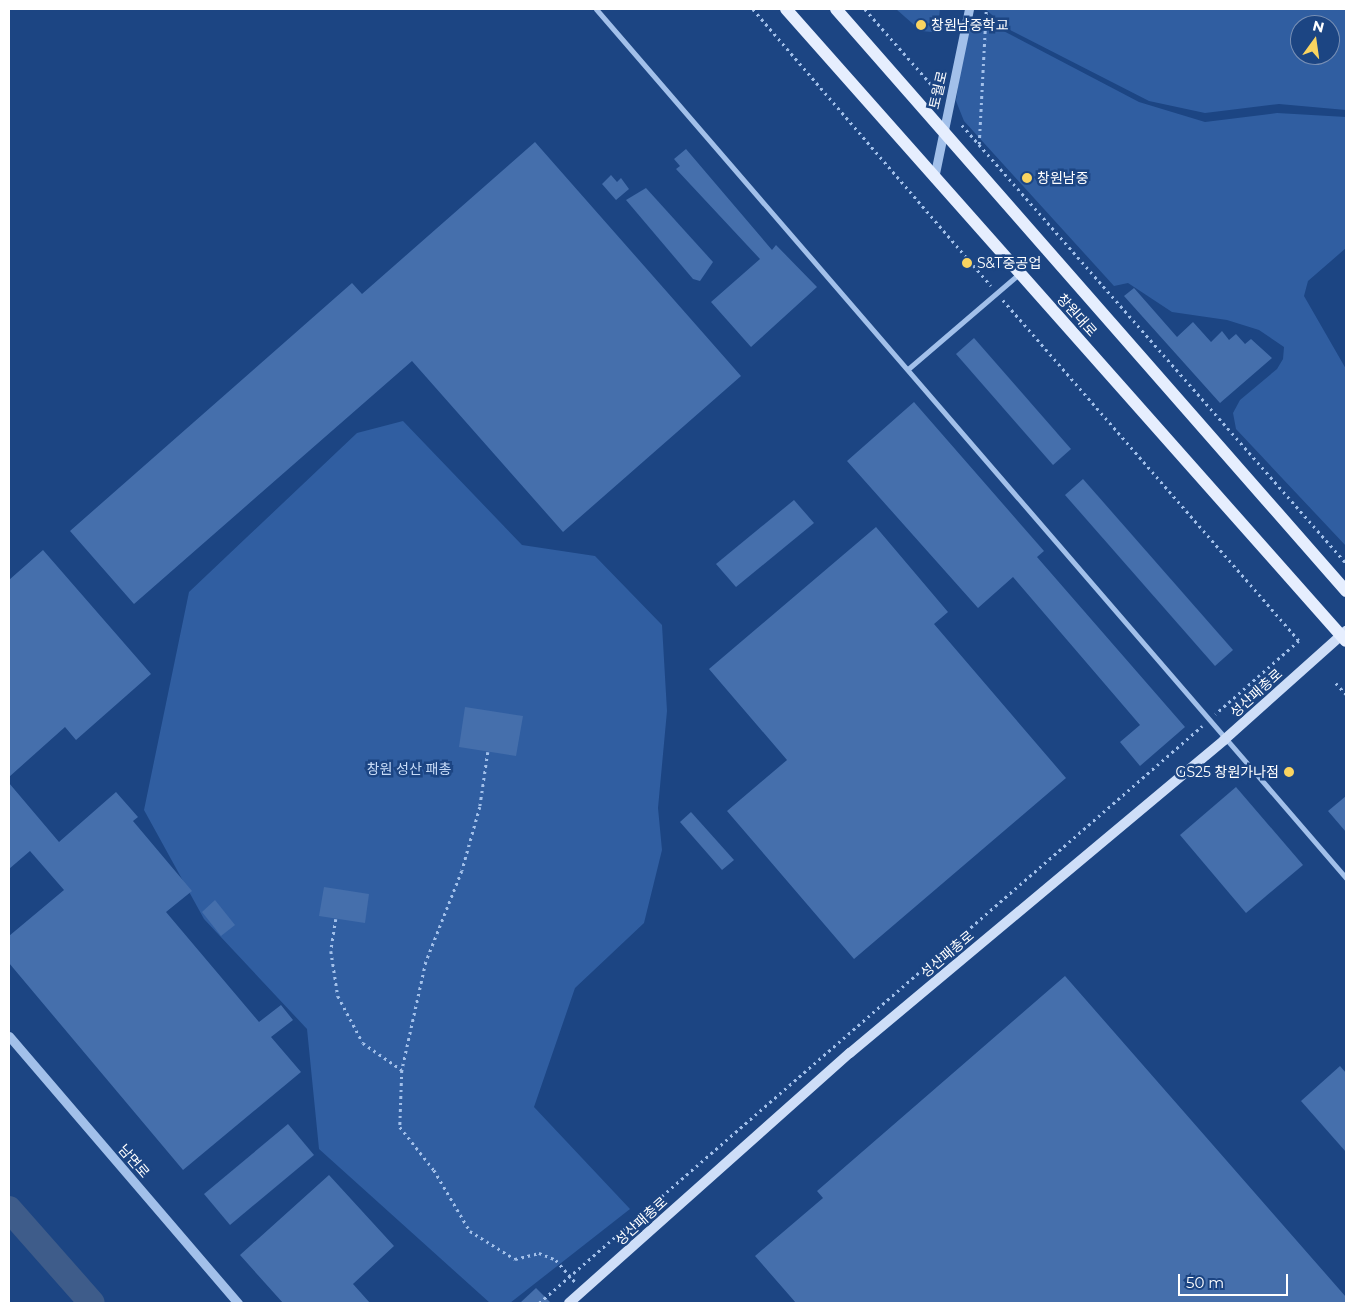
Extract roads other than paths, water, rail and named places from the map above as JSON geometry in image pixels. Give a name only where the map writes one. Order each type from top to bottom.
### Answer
[{"type":"main road","name":"창원대로","points":[[786,9],[934,178],[1345,636]]},
{"type":"main road","name":"창원대로","points":[[836,9],[1346,591]]},
{"type":"main road","name":"성산패총로","points":[[569,1303],[850,1054],[1345,636]]},
{"type":"street","points":[[596,9],[908,370],[1207,721],[1346,878]]},
{"type":"street","name":"토월로","points":[[934,178],[969,9]]},
{"type":"street","points":[[908,370],[1020,274]]},
{"type":"street","name":"남면로","points":[[9,1036],[238,1303]]},
{"type":"waterway","points":[[9,1209],[92,1303]]},
{"type":"place","name":"창원남중학교","points":[[921,25]]},
{"type":"place","name":"창원남중","points":[[1027,178]]},
{"type":"place","name":"S&T중공업","points":[[967,263]]},
{"type":"place","name":"GS25 창원가나점","points":[[1289,772]]},
{"type":"park label","name":"창원 성산 패총","points":[[409,769]]}]
